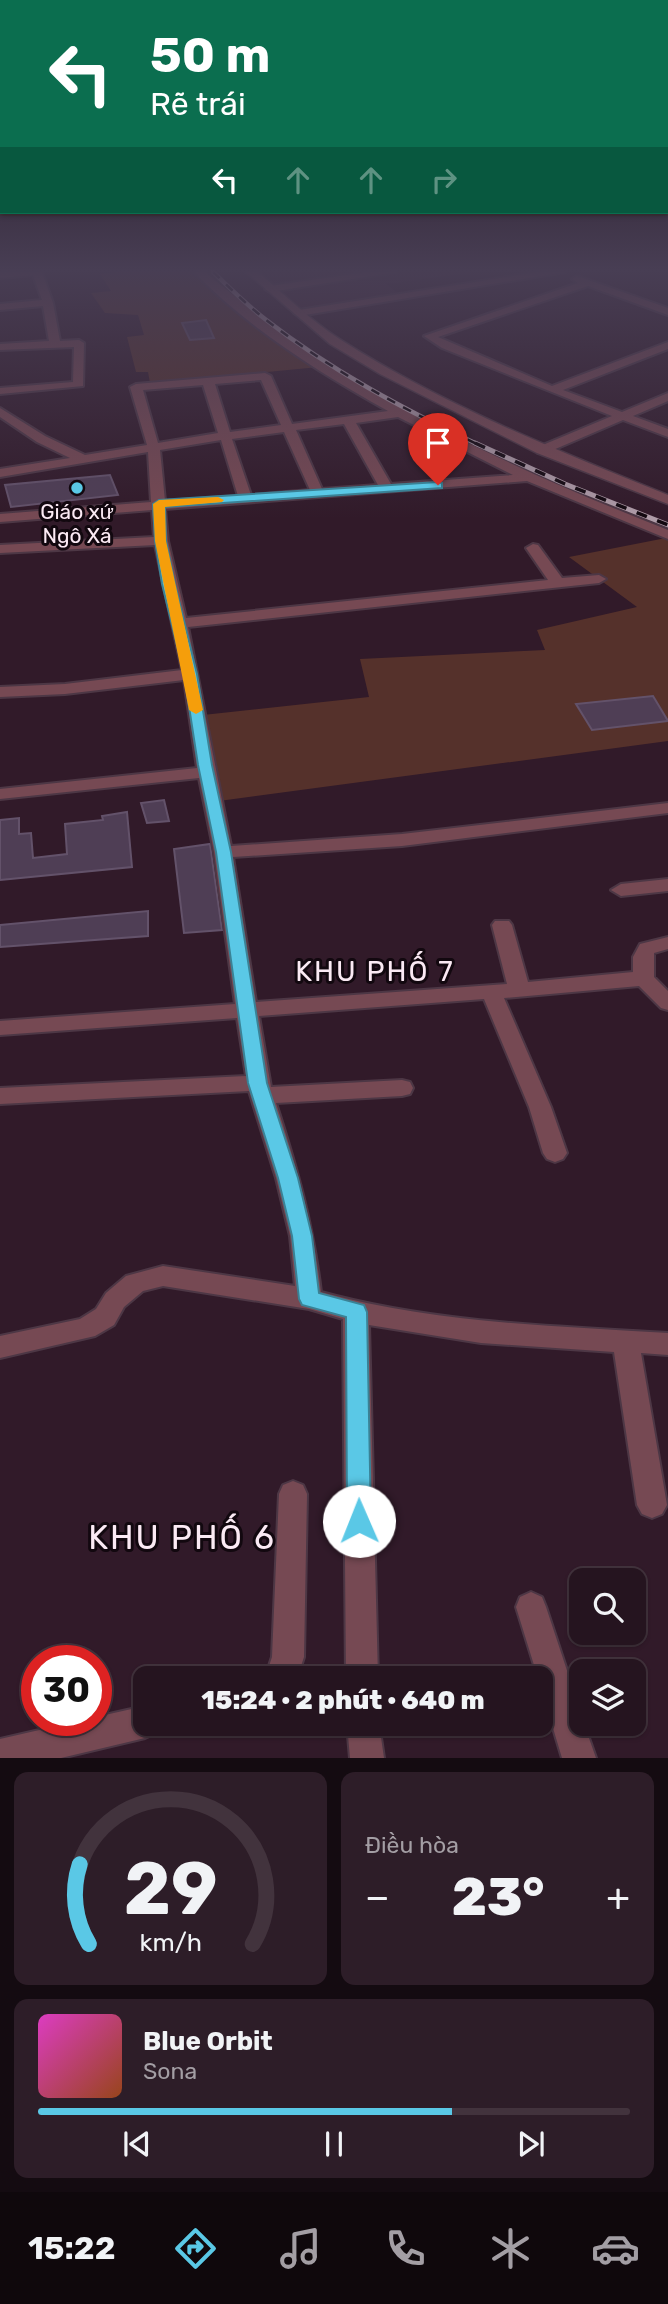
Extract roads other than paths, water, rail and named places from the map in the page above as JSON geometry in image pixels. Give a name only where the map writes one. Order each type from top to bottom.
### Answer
[{"type":"street","points":[[0,391],[79,384],[79,354]]},
{"type":"street","points":[[306,354],[402,413],[534,477],[668,535]]},
{"type":"street","points":[[355,354],[384,372],[542,450],[668,500]]},
{"type":"street","points":[[465,354],[668,433]]},
{"type":"street","points":[[552,390],[645,354]]},
{"type":"street","points":[[309,1299],[302,1236],[288,1178],[259,1090],[223,852],[206,772],[191,674],[160,541],[154,449],[136,387],[265,376],[318,494]]},
{"type":"street","points":[[208,381],[245,499]]},
{"type":"street","points":[[542,450],[668,397]]},
{"type":"street","points":[[0,412],[41,439],[85,460]]},
{"type":"street","points":[[0,473],[224,436],[402,413]]},
{"type":"street","points":[[348,420],[387,489]]},
{"type":"street","points":[[0,518],[534,477]]},
{"type":"street","points":[[0,548],[160,541]]},
{"type":"street","points":[[533,548],[558,583]]},
{"type":"street","points":[[178,624],[599,579]]},
{"type":"street","points":[[0,692],[65,689],[191,674]]},
{"type":"street","points":[[0,794],[206,772]]},
{"type":"street","points":[[223,852],[402,840],[668,808]]},
{"type":"street","points":[[621,890],[668,885]]},
{"type":"street","points":[[502,925],[519,989]]},
{"type":"street","points":[[668,943],[651,945],[642,958],[644,979],[668,1003]]},
{"type":"street","points":[[0,1028],[644,979]]},
{"type":"street","points":[[491,992],[540,1107],[555,1153]]},
{"type":"street","points":[[0,1096],[402,1088]]},
{"type":"street","points":[[0,1348],[86,1328],[105,1317],[115,1300],[135,1283],[163,1276],[309,1299],[356,1312],[481,1332],[668,1344]]},
{"type":"street","points":[[356,1312],[362,1666]]},
{"type":"street","points":[[626,1341],[652,1505]]},
{"type":"street","points":[[285,1666],[288,1657],[293,1494]]},
{"type":"street","points":[[531,1607],[579,1758]]},
{"type":"street","points":[[0,1756],[133,1725]]},
{"type":"street","points":[[365,1736],[368,1758]]},
{"type":"railway","points":[[314,354],[423,418],[479,445]]},
{"type":"railway","points":[[475,443],[565,484],[668,525]]},
{"type":"place","name":"Giáo xứ Ngô Xá","points":[[77,488]]},
{"type":"district","name":"KHU PHỐ 7","points":[[375,971]]},
{"type":"district","name":"KHU PHỐ 6","points":[[182,1537]]}]
